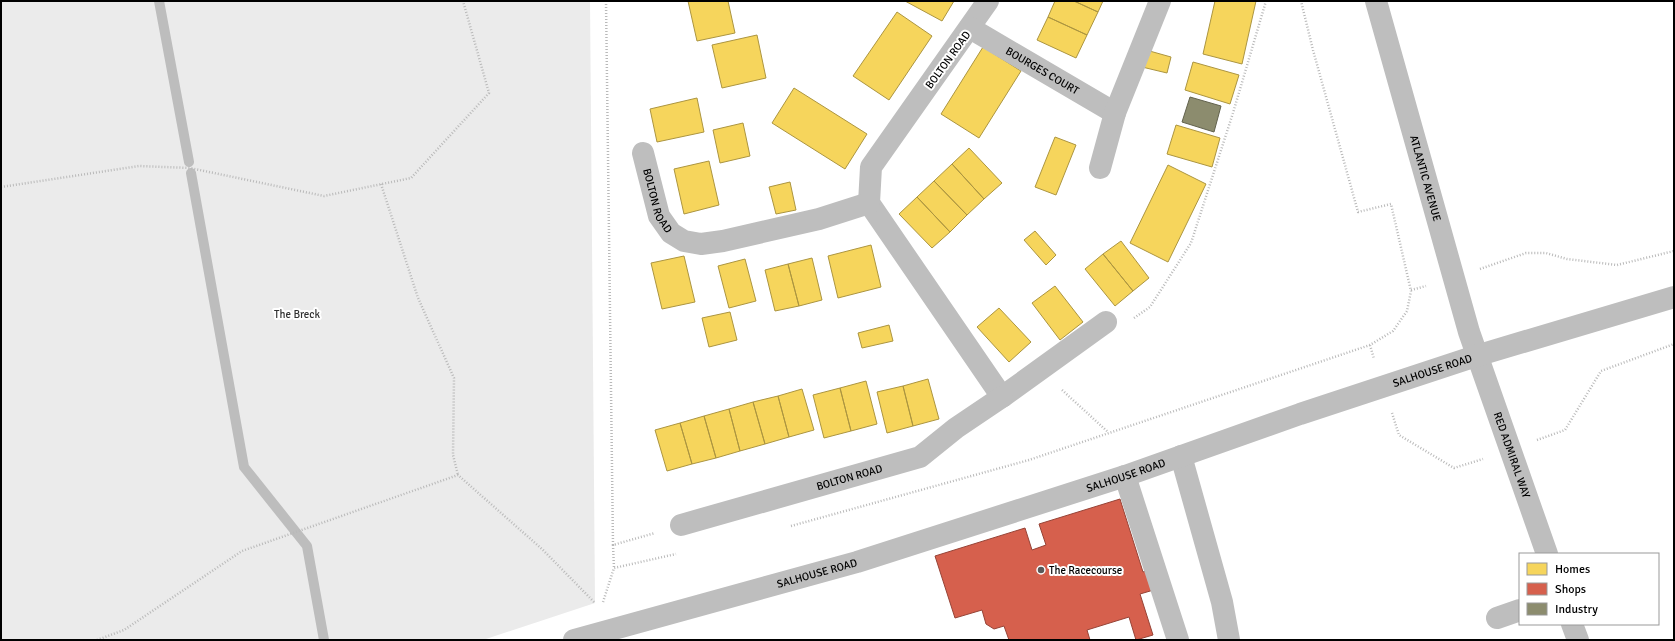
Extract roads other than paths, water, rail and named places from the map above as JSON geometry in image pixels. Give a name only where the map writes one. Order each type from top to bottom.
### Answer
[{"type":"street","name":"BOLTON ROAD","points":[[643,153],[659,216],[671,233],[684,242],[701,244],[723,241],[819,219],[869,203],[871,167],[988,1]]},
{"type":"street","points":[[1100,168],[1114,113],[1160,1]]},
{"type":"street","name":"ATLANTIC AVENUE","points":[[1376,1],[1453,279],[1476,356]]},
{"type":"street","name":"BOURGES COURT","points":[[970,28],[1114,113]]},
{"type":"street","points":[[869,203],[1002,398]]},
{"type":"street","name":"SALHOUSE ROAD","points":[[584,637],[857,562],[1125,476],[1300,414],[1476,356],[1674,297]]},
{"type":"street","name":"BOLTON ROAD","points":[[681,525],[920,456],[956,428],[1002,398],[1106,322]]},
{"type":"street","name":"RED ADMIRAL WAY","points":[[1476,356],[1547,553]]},
{"type":"street","points":[[1180,456],[1222,602],[1229,640]]},
{"type":"street","points":[[1125,476],[1178,640]]},
{"type":"street","points":[[1497,618],[1519,610]]},
{"type":"street","points":[[1572,625],[1578,640]]},
{"type":"waterway","points":[[159,1],[189,162]]},
{"type":"waterway","points":[[191,173],[244,467],[307,546],[324,640]]},
{"type":"place","name":"The Racecourse","points":[[1041,570]]},
{"type":"park label","name":"The Breck","points":[[297,314]]}]
